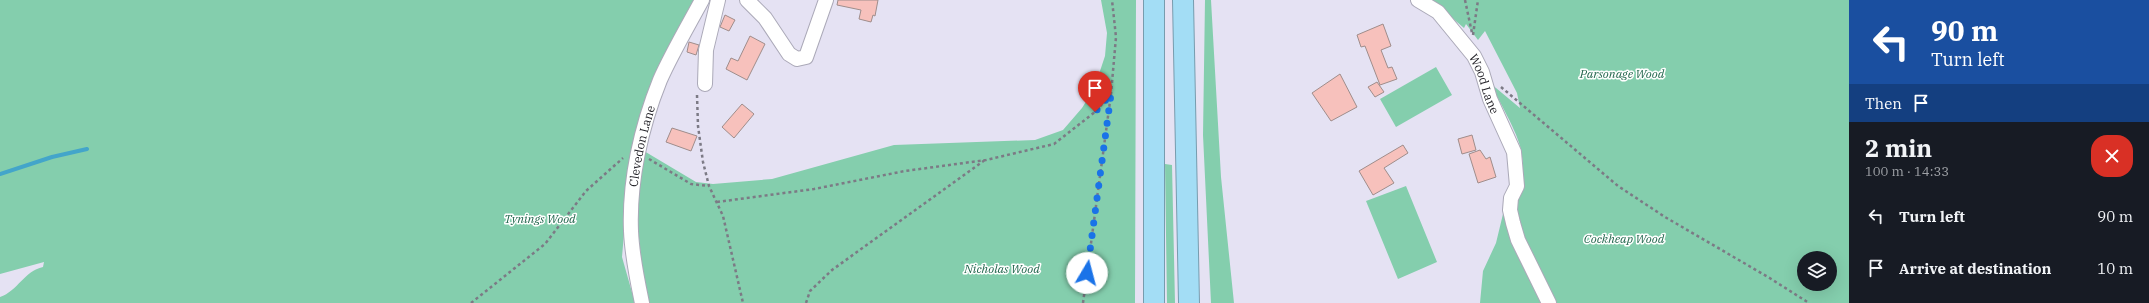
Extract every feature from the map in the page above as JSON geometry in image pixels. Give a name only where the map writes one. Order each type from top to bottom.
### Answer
[{"type":"highway","points":[[1154,0],[1154,303]]},
{"type":"highway","points":[[1183,0],[1189,303]]},
{"type":"street","name":"Clevedon Lane","points":[[642,303],[633,260],[631,231],[634,182],[639,151],[652,101],[660,79],[702,0]]},
{"type":"street","points":[[705,84],[706,50],[718,0]]},
{"type":"street","points":[[747,0],[765,18],[789,54],[797,59],[806,57],[809,52],[826,0]]},
{"type":"street","name":"Wood Lane","points":[[1418,0],[1438,12],[1474,56],[1482,72],[1490,99],[1514,152],[1516,186],[1510,210],[1513,223],[1518,240],[1549,303]]},
{"type":"path","points":[[1083,303],[1111,94],[1116,37],[1112,0]]},
{"type":"path","points":[[1465,0],[1473,38],[1476,26],[1478,0]]},
{"type":"path","points":[[1482,72],[1618,186],[1665,217],[1768,277],[1809,303]]},
{"type":"path","points":[[717,202],[814,189],[905,171],[986,160],[1054,144],[1095,112],[1111,94]]},
{"type":"path","points":[[471,303],[545,244],[586,191],[631,151],[639,151],[691,184],[710,186],[723,216],[743,303]]},
{"type":"path","points":[[806,303],[810,291],[832,270],[986,160]]},
{"type":"green space","name":"Tynings Wood","points":[[0,0],[697,0],[641,117],[631,151],[622,257],[635,303],[0,303],[0,297],[12,290],[36,269],[43,267],[44,262],[0,274]]},
{"type":"green space","name":"Nicholas Wood","points":[[1101,0],[1136,0],[1135,303],[649,303],[643,278],[636,208],[644,151],[696,182],[713,184],[772,179],[894,145],[1035,140],[1063,130],[1082,108],[1094,89],[1105,56],[1107,33]]},
{"type":"green space","points":[[1205,0],[1211,0],[1221,177],[1234,303],[1211,303],[1203,135]]},
{"type":"green space","points":[[1431,0],[1849,0],[1849,303],[1480,303],[1483,271],[1496,243],[1503,214],[1510,209],[1519,194],[1523,176],[1523,167],[1519,143],[1490,83],[1520,108],[1517,93],[1485,31],[1478,40],[1466,24],[1464,28]]},
{"type":"green space","points":[[1436,67],[1452,95],[1396,127],[1380,99]]},
{"type":"green space","points":[[1165,164],[1172,165],[1175,303],[1167,303]]},
{"type":"green space","points":[[1406,186],[1437,262],[1398,279],[1366,201]]},
{"type":"building","points":[[838,0],[878,0],[875,16],[873,15],[871,22],[859,19],[861,10],[837,5]]},
{"type":"building","points":[[725,15],[735,20],[729,31],[720,27]]},
{"type":"building","points":[[1383,24],[1391,46],[1381,50],[1388,68],[1392,67],[1397,79],[1380,85],[1365,46],[1361,47],[1357,35]]},
{"type":"building","points":[[750,36],[765,44],[747,80],[726,69],[731,58],[738,61]]},
{"type":"building","points":[[689,42],[699,45],[696,55],[687,52]]},
{"type":"building","points":[[1340,74],[1357,107],[1331,121],[1312,93]]},
{"type":"building","points":[[1377,82],[1384,92],[1375,97],[1368,87]]},
{"type":"building","points":[[742,104],[754,114],[734,138],[722,127]]},
{"type":"building","points":[[672,128],[697,136],[691,151],[666,142]]},
{"type":"building","points":[[1472,135],[1476,150],[1462,154],[1458,139]]},
{"type":"building","points":[[1403,145],[1408,153],[1384,168],[1394,183],[1373,195],[1359,171]]},
{"type":"building","points":[[1480,150],[1486,159],[1490,157],[1496,177],[1478,183],[1469,154]]},
{"type":"waterway","points":[[0,174],[52,157],[87,149]]},
{"type":"route","points":[[1087,273],[1111,94],[1095,112]]},
{"type":"park label","name":"Parsonage Wood","points":[[1622,73]]},
{"type":"park label","name":"Cockheap Wood","points":[[1624,238]]}]
